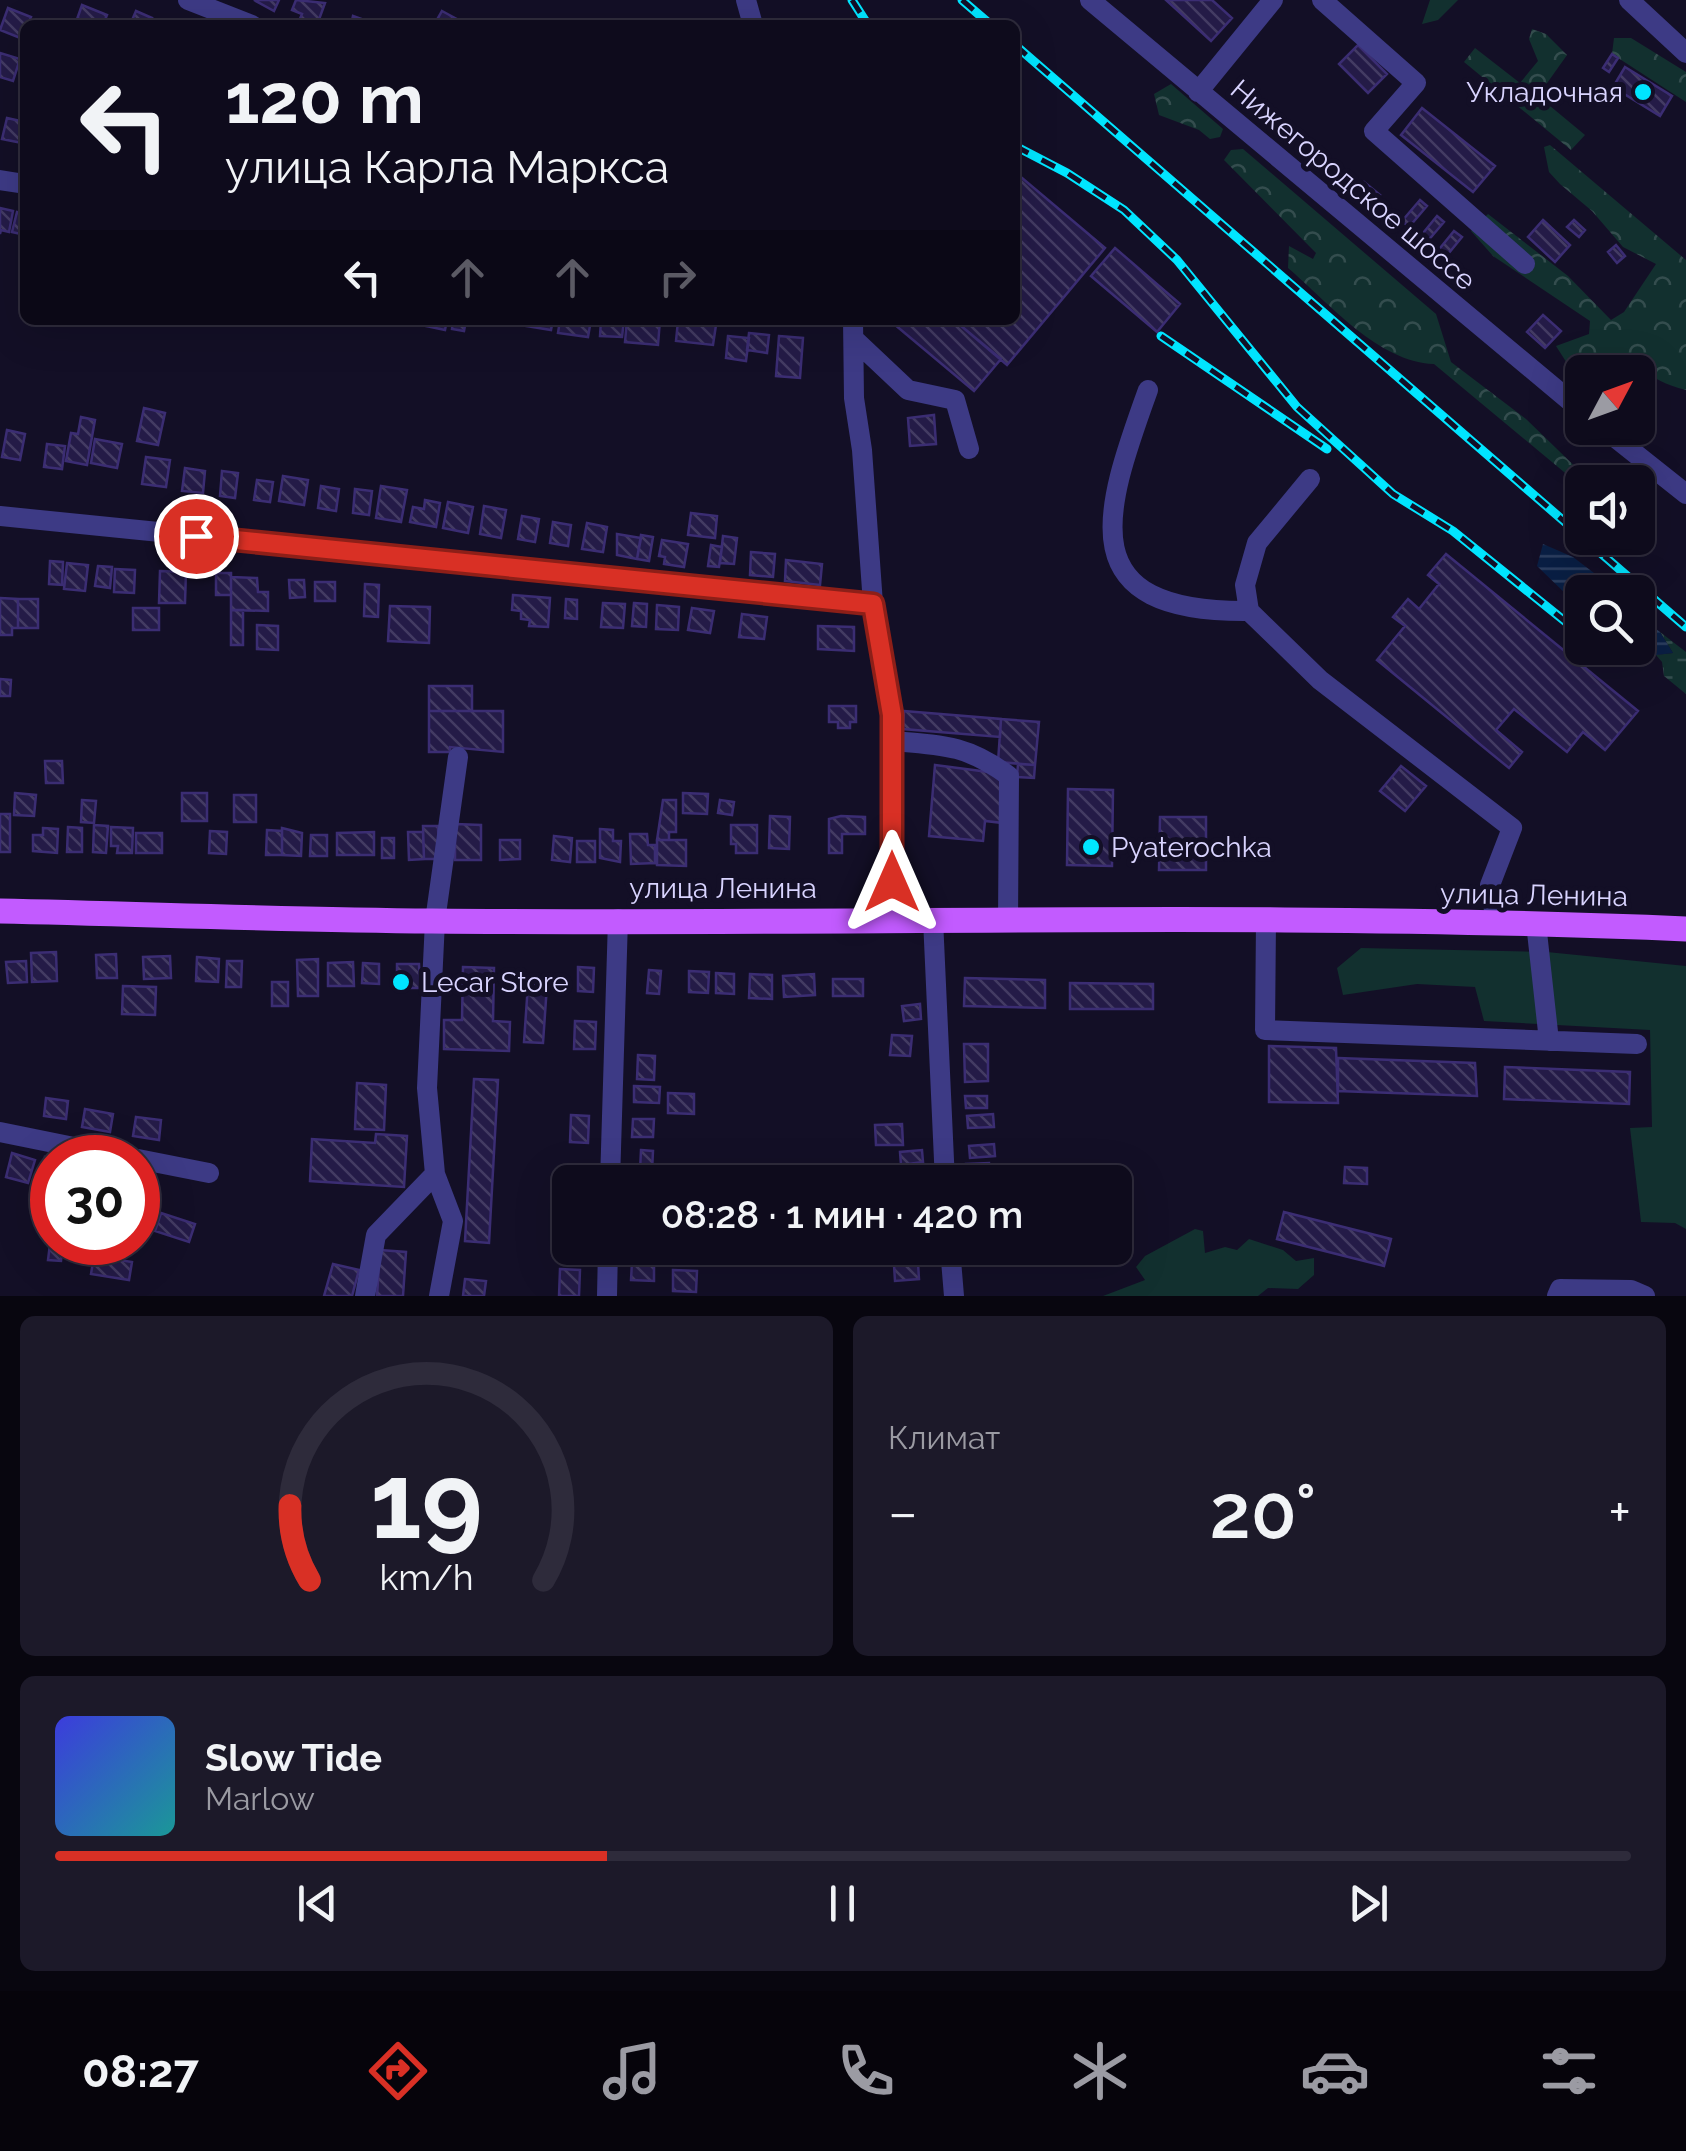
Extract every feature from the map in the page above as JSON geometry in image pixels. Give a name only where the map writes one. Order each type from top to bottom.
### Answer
[{"type":"main road","name":"улица Ленина","points":[[0,911],[435,921],[892,918],[1536,923],[1686,929]]},
{"type":"street","points":[[188,0],[239,20]]},
{"type":"street","name":"Нижегородское шоссе","points":[[1090,0],[1565,397]]},
{"type":"street","points":[[1198,92],[1273,0]]},
{"type":"street","points":[[1322,0],[1416,82],[1374,131],[1525,264]]},
{"type":"street","points":[[1630,0],[1686,54]]},
{"type":"street","points":[[854,330],[908,390],[955,400],[969,449]]},
{"type":"street","points":[[854,330],[854,398],[862,450],[873,604],[892,715],[892,918]]},
{"type":"street","points":[[1148,390],[1116,478],[1110,546],[1121,570],[1147,589],[1196,612],[1250,611]]},
{"type":"street","points":[[1624,445],[1686,494]]},
{"type":"street","points":[[1310,479],[1257,543],[1245,585],[1250,611],[1320,680],[1512,828],[1490,884],[1496,923]]},
{"type":"street","points":[[0,516],[873,604]]},
{"type":"street","points":[[892,741],[959,747],[979,753],[1009,776],[1008,921]]},
{"type":"street","points":[[439,1296],[453,1221],[435,1174],[426,1088],[435,921],[458,758]]},
{"type":"street","points":[[611,1165],[618,919]]},
{"type":"street","points":[[933,919],[944,1165]]},
{"type":"street","points":[[1266,921],[1265,1030],[1637,1044]]},
{"type":"street","points":[[1536,923],[1549,1041]]},
{"type":"street","points":[[0,1132],[30,1138]]},
{"type":"street","points":[[160,1164],[209,1174]]},
{"type":"street","points":[[365,1296],[376,1235],[435,1174]]},
{"type":"street","points":[[607,1296],[608,1265]]},
{"type":"street","points":[[951,1265],[954,1296]]},
{"type":"street","points":[[1557,1296],[1560,1289],[1631,1290],[1644,1296]]},
{"type":"green space","points":[[1430,0],[1458,0],[1438,20],[1422,24]]},
{"type":"green space","points":[[1532,29],[1546,34],[1567,55],[1545,86],[1544,101],[1585,135],[1571,150],[1464,62],[1475,48],[1520,83],[1538,61],[1529,39]]},
{"type":"green space","points":[[1614,38],[1631,38],[1686,72],[1686,102],[1612,54]]},
{"type":"green space","points":[[1171,84],[1223,129],[1220,137],[1210,139],[1199,130],[1159,115],[1154,94]]},
{"type":"green space","points":[[1550,145],[1686,260],[1686,390],[1655,378],[1655,355],[1565,355],[1565,360],[1556,346],[1589,334],[1590,321],[1493,256],[1471,231],[1488,214],[1568,276],[1611,320],[1624,312],[1656,264],[1623,247],[1592,211],[1560,184],[1549,172],[1544,147]]},
{"type":"green space","points":[[1243,149],[1436,314],[1451,362],[1526,419],[1573,465],[1565,465],[1565,473],[1434,364],[1413,361],[1374,342],[1288,268],[1289,246],[1313,259],[1316,253],[1224,160],[1231,150]]},
{"type":"green space","points":[[1660,632],[1686,652],[1686,694],[1664,676],[1662,662],[1656,655],[1673,653]]},
{"type":"green space","points":[[1361,948],[1547,952],[1686,966],[1686,1229],[1675,1223],[1641,1222],[1630,1128],[1652,1127],[1650,1030],[1484,1021],[1475,987],[1417,984],[1343,995],[1337,968]]},
{"type":"green space","points":[[1195,1229],[1203,1231],[1205,1253],[1225,1247],[1237,1250],[1249,1239],[1283,1250],[1296,1261],[1314,1258],[1314,1275],[1298,1289],[1268,1288],[1258,1296],[1103,1296],[1145,1280],[1136,1267],[1145,1256]]},
{"type":"water","points":[[1543,544],[1573,557],[1597,575],[1565,575],[1565,593],[1537,566]]},
{"type":"water","points":[[1655,628],[1673,653],[1655,654]]},
{"type":"building","points":[[254,0],[279,0],[274,11]]},
{"type":"building","points":[[296,0],[325,3],[319,20],[299,20],[302,14],[292,10]]},
{"type":"building","points":[[1166,0],[1212,0],[1232,18],[1211,41]]},
{"type":"building","points":[[82,5],[107,15],[105,20],[77,20]]},
{"type":"building","points":[[8,8],[31,17],[20,20],[20,38],[0,30]]},
{"type":"building","points":[[136,11],[152,18],[151,20],[132,20]]},
{"type":"building","points":[[442,11],[459,20],[437,20]]},
{"type":"building","points":[[1358,45],[1387,74],[1368,93],[1339,64]]},
{"type":"building","points":[[0,53],[20,59],[13,81],[0,77]]},
{"type":"building","points":[[1612,54],[1618,58],[1609,72],[1603,68]]},
{"type":"building","name":"Укладочная","points":[[1625,67],[1672,96],[1660,116],[1613,87]]},
{"type":"building","points":[[1422,108],[1495,166],[1473,192],[1401,135]]},
{"type":"building","points":[[7,118],[20,121],[20,143],[2,139]]},
{"type":"building","points":[[1020,176],[1105,248],[1007,365],[960,325],[1020,325]]},
{"type":"building","points":[[1364,182],[1380,195],[1375,202],[1358,189]]},
{"type":"building","points":[[1420,200],[1427,206],[1409,227],[1402,221]]},
{"type":"building","points":[[0,208],[13,211],[9,232],[1,230],[0,234]]},
{"type":"building","points":[[17,212],[20,213],[20,234],[12,232]]},
{"type":"building","points":[[1437,216],[1444,222],[1426,243],[1419,238]]},
{"type":"building","points":[[1543,220],[1570,245],[1555,262],[1528,237]]},
{"type":"building","points":[[1574,220],[1585,230],[1579,237],[1567,227]]},
{"type":"building","points":[[1454,231],[1462,237],[1444,259],[1436,253]]},
{"type":"building","points":[[1616,245],[1625,256],[1617,263],[1608,252]]},
{"type":"building","points":[[1115,248],[1180,304],[1157,332],[1091,276]]},
{"type":"building","points":[[1543,315],[1561,331],[1545,348],[1527,332]]},
{"type":"building","points":[[520,325],[552,325],[551,330]]},
{"type":"building","points":[[559,325],[590,325],[588,337],[558,333]]},
{"type":"building","points":[[601,325],[623,325],[622,337],[600,336]]},
{"type":"building","points":[[627,325],[660,325],[658,345],[625,342]]},
{"type":"building","points":[[678,325],[716,325],[713,345],[676,341]]},
{"type":"building","points":[[895,325],[960,325],[1001,359],[974,391]]},
{"type":"building","points":[[749,333],[769,335],[767,353],[747,350]]},
{"type":"building","points":[[728,336],[749,338],[746,361],[726,358]]},
{"type":"building","points":[[779,336],[803,338],[800,378],[776,376]]},
{"type":"building","points":[[144,408],[165,413],[158,445],[137,441]]},
{"type":"building","points":[[934,415],[936,444],[910,446],[908,418]]},
{"type":"building","points":[[81,417],[95,420],[87,465],[66,461],[71,433],[78,434]]},
{"type":"building","points":[[7,430],[25,434],[20,460],[2,457]]},
{"type":"building","points":[[95,439],[122,444],[117,468],[91,463]]},
{"type":"building","points":[[47,444],[65,446],[62,469],[44,467]]},
{"type":"building","points":[[146,457],[170,460],[166,487],[142,484]]},
{"type":"building","points":[[185,468],[205,471],[203,493],[182,491]]},
{"type":"building","points":[[222,471],[238,473],[235,498],[220,496]]},
{"type":"building","points":[[283,476],[308,480],[304,505],[279,501]]},
{"type":"building","points":[[257,480],[273,482],[270,502],[254,500]]},
{"type":"building","points":[[321,486],[339,489],[336,511],[318,508]]},
{"type":"building","points":[[381,486],[407,490],[401,522],[376,518]]},
{"type":"building","points":[[355,489],[372,491],[369,515],[353,513]]},
{"type":"building","points":[[425,500],[440,503],[436,527],[410,522],[413,507],[424,509]]},
{"type":"building","points":[[448,502],[473,507],[468,533],[443,528]]},
{"type":"building","points":[[484,506],[506,510],[501,538],[480,534]]},
{"type":"building","points":[[691,513],[717,516],[715,538],[688,535]]},
{"type":"building","points":[[522,516],[539,519],[535,542],[518,539]]},
{"type":"building","points":[[553,522],[571,525],[568,546],[550,543]]},
{"type":"building","points":[[587,523],[607,527],[603,552],[582,549]]},
{"type":"building","points":[[617,534],[641,538],[637,559],[617,555]]},
{"type":"building","points":[[641,535],[653,537],[649,561],[637,559]]},
{"type":"building","points":[[723,536],[737,538],[734,564],[720,563]]},
{"type":"building","points":[[662,540],[688,544],[684,567],[664,564],[665,557],[659,556]]},
{"type":"building","points":[[711,545],[722,547],[719,567],[708,566]]},
{"type":"building","points":[[751,552],[775,554],[773,577],[750,575]]},
{"type":"building","points":[[1446,554],[1565,651],[1565,665],[1582,665],[1638,711],[1605,750],[1583,732],[1567,752],[1514,709],[1496,730],[1522,752],[1509,768],[1377,660],[1405,626],[1393,617],[1408,599],[1419,609],[1439,584],[1428,575]]},
{"type":"building","points":[[786,560],[822,564],[820,585],[785,581]]},
{"type":"building","points":[[50,561],[63,562],[62,585],[49,584]]},
{"type":"building","points":[[67,563],[88,565],[85,591],[64,589]]},
{"type":"building","points":[[98,566],[112,567],[110,588],[95,586]]},
{"type":"building","points":[[115,569],[135,570],[134,593],[114,592]]},
{"type":"building","points":[[160,571],[186,572],[185,603],[159,603]]},
{"type":"building","points":[[216,573],[231,573],[231,595],[216,595]]},
{"type":"building","points":[[231,577],[257,578],[258,592],[268,592],[268,611],[231,610]]},
{"type":"building","points":[[289,580],[304,580],[305,597],[290,598]]},
{"type":"building","points":[[315,582],[335,582],[335,601],[315,601]]},
{"type":"building","points":[[365,584],[379,585],[378,617],[364,616]]},
{"type":"building","points":[[513,595],[550,598],[548,627],[529,626],[530,620],[521,619],[521,611],[512,610]]},
{"type":"building","points":[[0,598],[18,599],[18,628],[12,628],[12,635],[0,635]]},
{"type":"building","points":[[18,599],[38,599],[38,628],[18,628]]},
{"type":"building","points":[[566,599],[577,600],[577,619],[565,618]]},
{"type":"building","points":[[603,603],[625,604],[623,628],[601,627]]},
{"type":"building","points":[[634,603],[647,604],[646,627],[632,626]]},
{"type":"building","points":[[657,605],[679,607],[678,630],[656,629]]},
{"type":"building","points":[[390,606],[430,607],[429,643],[388,641]]},
{"type":"building","points":[[133,608],[159,608],[159,630],[133,630]]},
{"type":"building","points":[[692,608],[714,611],[710,633],[688,630]]},
{"type":"building","points":[[231,610],[243,610],[243,645],[231,645]]},
{"type":"building","points":[[742,614],[767,617],[764,639],[739,637]]},
{"type":"building","points":[[257,625],[278,626],[278,650],[257,649]]},
{"type":"building","points":[[818,626],[854,627],[854,651],[818,649]]},
{"type":"building","points":[[0,679],[11,680],[10,696],[0,696]]},
{"type":"building","points":[[429,686],[472,686],[472,711],[429,711]]},
{"type":"building","points":[[829,706],[856,706],[856,722],[850,722],[850,728],[838,728],[838,722],[829,722]]},
{"type":"building","points":[[429,711],[503,711],[503,752],[450,747],[450,752],[429,752]]},
{"type":"building","points":[[904,711],[1001,719],[1000,737],[903,729]]},
{"type":"building","points":[[1001,719],[1039,722],[1035,765],[998,762]]},
{"type":"building","points":[[45,761],[62,761],[63,783],[46,783]]},
{"type":"building","points":[[1018,764],[1035,765],[1034,778],[1017,777]]},
{"type":"building","points":[[935,765],[996,773],[1006,790],[1003,823],[985,821],[983,841],[929,836]]},
{"type":"building","points":[[1401,766],[1426,786],[1405,811],[1380,791]]},
{"type":"building","points":[[1068,789],[1113,790],[1112,866],[1067,865]]},
{"type":"building","points":[[15,793],[36,795],[34,816],[14,815]]},
{"type":"building","points":[[182,793],[207,793],[207,821],[182,821]]},
{"type":"building","points":[[683,793],[708,794],[707,814],[683,813]]},
{"type":"building","points":[[234,795],[256,795],[256,822],[234,822]]},
{"type":"building","points":[[82,800],[96,801],[94,823],[81,822]]},
{"type":"building","points":[[663,800],[676,800],[676,832],[669,832],[669,840],[657,840]]},
{"type":"building","points":[[720,800],[734,802],[732,815],[718,813]]},
{"type":"building","points":[[0,814],[10,814],[10,852],[0,852]]},
{"type":"building","points":[[770,816],[790,817],[789,849],[769,848]]},
{"type":"building","points":[[865,817],[865,834],[842,834],[842,853],[829,853],[829,819]]},
{"type":"building","points":[[1160,817],[1206,817],[1206,870],[1159,870]]},
{"type":"building","points":[[455,824],[481,825],[481,860],[455,860]]},
{"type":"building","points":[[94,825],[108,826],[106,853],[93,852]]},
{"type":"building","points":[[731,825],[757,825],[757,853],[736,853],[736,844],[731,844]]},
{"type":"building","points":[[423,826],[438,826],[439,859],[424,859]]},
{"type":"building","points":[[68,827],[82,828],[82,852],[67,852]]},
{"type":"building","points":[[111,827],[133,828],[132,853],[117,853],[118,846],[111,846]]},
{"type":"building","points":[[43,828],[58,829],[57,853],[33,851],[33,835],[43,835]]},
{"type":"building","points":[[282,828],[302,833],[301,856],[282,855]]},
{"type":"building","points":[[600,829],[613,830],[613,841],[621,841],[620,862],[600,858]]},
{"type":"building","points":[[267,830],[282,831],[282,855],[266,855]]},
{"type":"building","points":[[210,831],[227,832],[226,854],[209,853]]},
{"type":"building","points":[[374,832],[374,855],[337,855],[337,833]]},
{"type":"building","points":[[408,832],[423,832],[424,859],[409,860]]},
{"type":"building","points":[[136,833],[162,833],[162,853],[136,853]]},
{"type":"building","points":[[630,834],[647,834],[648,845],[655,845],[655,863],[631,864]]},
{"type":"building","points":[[311,835],[327,835],[327,856],[310,856]]},
{"type":"building","points":[[554,836],[572,838],[570,862],[552,860]]},
{"type":"building","points":[[382,838],[394,838],[394,858],[382,858]]},
{"type":"building","points":[[500,840],[520,840],[520,859],[500,860]]},
{"type":"building","points":[[657,840],[686,840],[686,866],[657,865]]},
{"type":"building","points":[[577,841],[595,841],[595,862],[577,862]]},
{"type":"building","points":[[56,952],[57,981],[32,982],[31,953]]},
{"type":"building","points":[[116,954],[117,978],[97,978],[96,955]]},
{"type":"building","points":[[170,956],[171,978],[144,979],[143,957]]},
{"type":"building","points":[[197,957],[219,959],[218,982],[196,981]]},
{"type":"building","points":[[318,959],[318,996],[298,996],[297,960]]},
{"type":"building","points":[[26,961],[27,982],[8,983],[6,962]]},
{"type":"building","points":[[227,961],[242,961],[241,987],[226,987]]},
{"type":"building","points":[[353,962],[354,986],[328,986],[328,963]]},
{"type":"building","points":[[363,963],[379,964],[379,984],[362,983]]},
{"type":"building","points":[[397,964],[419,964],[420,988],[397,988]]},
{"type":"building","points":[[463,967],[494,968],[493,1021],[510,1022],[509,1051],[444,1049],[444,1020],[462,1020]]},
{"type":"building","points":[[578,967],[594,968],[593,992],[578,991]]},
{"type":"building","points":[[649,970],[661,971],[659,994],[647,993]]},
{"type":"building","points":[[689,971],[709,972],[708,993],[689,992]]},
{"type":"building","points":[[716,973],[734,974],[734,994],[716,993]]},
{"type":"building","points":[[750,974],[772,975],[772,999],[749,998]]},
{"type":"building","points":[[814,974],[815,995],[784,997],[783,976]]},
{"type":"building","points":[[965,978],[1045,980],[1045,1008],[964,1006]]},
{"type":"building","points":[[833,979],[863,979],[863,996],[833,996]]},
{"type":"building","points":[[272,982],[288,982],[288,1006],[272,1006]]},
{"type":"building","points":[[1070,983],[1153,984],[1153,1009],[1070,1009]]},
{"type":"building","points":[[528,984],[547,985],[543,1043],[524,1042]]},
{"type":"building","points":[[123,986],[156,987],[155,1015],[122,1014]]},
{"type":"building","points":[[920,1004],[921,1019],[904,1021],[902,1006]]},
{"type":"building","points":[[575,1021],[596,1022],[595,1049],[574,1049]]},
{"type":"building","points":[[892,1035],[912,1036],[910,1056],[890,1055]]},
{"type":"building","points":[[964,1044],[988,1044],[988,1081],[965,1082]]},
{"type":"building","points":[[1269,1046],[1336,1048],[1338,1103],[1269,1102]]},
{"type":"building","points":[[638,1055],[655,1056],[654,1080],[637,1079]]},
{"type":"building","points":[[1338,1058],[1475,1063],[1477,1096],[1338,1091]]},
{"type":"building","points":[[1505,1067],[1630,1072],[1629,1104],[1504,1099]]},
{"type":"building","points":[[474,1079],[498,1080],[489,1243],[465,1241]]},
{"type":"building","points":[[357,1083],[386,1085],[384,1130],[355,1129]]},
{"type":"building","points":[[634,1086],[660,1087],[659,1103],[634,1102]]},
{"type":"building","points":[[668,1093],[694,1094],[694,1114],[668,1113]]},
{"type":"building","points":[[965,1096],[987,1096],[987,1108],[966,1108]]},
{"type":"building","points":[[46,1098],[68,1101],[66,1119],[44,1116]]},
{"type":"building","points":[[85,1109],[113,1114],[110,1132],[82,1127]]},
{"type":"building","points":[[993,1114],[994,1127],[968,1128],[967,1116]]},
{"type":"building","points":[[571,1115],[589,1116],[588,1143],[570,1142]]},
{"type":"building","points":[[136,1117],[161,1120],[160,1135],[133,1135]]},
{"type":"building","points":[[633,1119],[654,1119],[653,1137],[632,1137]]},
{"type":"building","points":[[902,1124],[903,1145],[876,1145],[875,1125]]},
{"type":"building","points":[[376,1134],[407,1136],[404,1187],[310,1181],[312,1139],[375,1143]]},
{"type":"building","points":[[994,1144],[995,1156],[970,1158],[969,1146]]},
{"type":"building","points":[[641,1150],[653,1151],[652,1165],[640,1165]]},
{"type":"building","points":[[922,1150],[923,1162],[901,1165],[900,1152]]},
{"type":"building","points":[[12,1153],[30,1158],[28,1183],[6,1177]]},
{"type":"building","points":[[1345,1167],[1367,1168],[1367,1184],[1344,1183]]},
{"type":"building","points":[[1284,1212],[1391,1239],[1384,1266],[1277,1239]]},
{"type":"building","points":[[161,1213],[195,1224],[189,1242],[160,1233]]},
{"type":"building","points":[[380,1250],[406,1252],[403,1296],[377,1296]]},
{"type":"building","points":[[333,1264],[359,1270],[352,1296],[324,1296]]},
{"type":"building","points":[[92,1265],[132,1265],[129,1280],[91,1274]]},
{"type":"building","points":[[632,1265],[654,1265],[654,1281],[631,1280]]},
{"type":"building","points":[[894,1265],[918,1265],[919,1279],[895,1281]]},
{"type":"building","points":[[560,1269],[580,1270],[579,1296],[559,1296]]},
{"type":"building","points":[[673,1270],[697,1271],[696,1292],[673,1291]]},
{"type":"building","points":[[465,1279],[486,1281],[484,1296],[463,1296]]},
{"type":"railway","points":[[852,0],[865,20]]},
{"type":"railway","points":[[962,0],[985,20]]},
{"type":"railway","points":[[1020,49],[1686,627]]},
{"type":"railway","points":[[1020,149],[1124,210],[1177,260],[1297,407],[1393,494],[1453,531],[1565,621]]},
{"type":"railway","points":[[1161,336],[1327,449]]},
{"type":"place","name":"Укладочная","points":[[1643,92]]},
{"type":"place","name":"Pyaterochka","points":[[1091,847]]},
{"type":"place","name":"Lecar Store","points":[[401,982]]},
{"type":"route","points":[[196,536],[873,604],[892,715],[892,882]]}]
